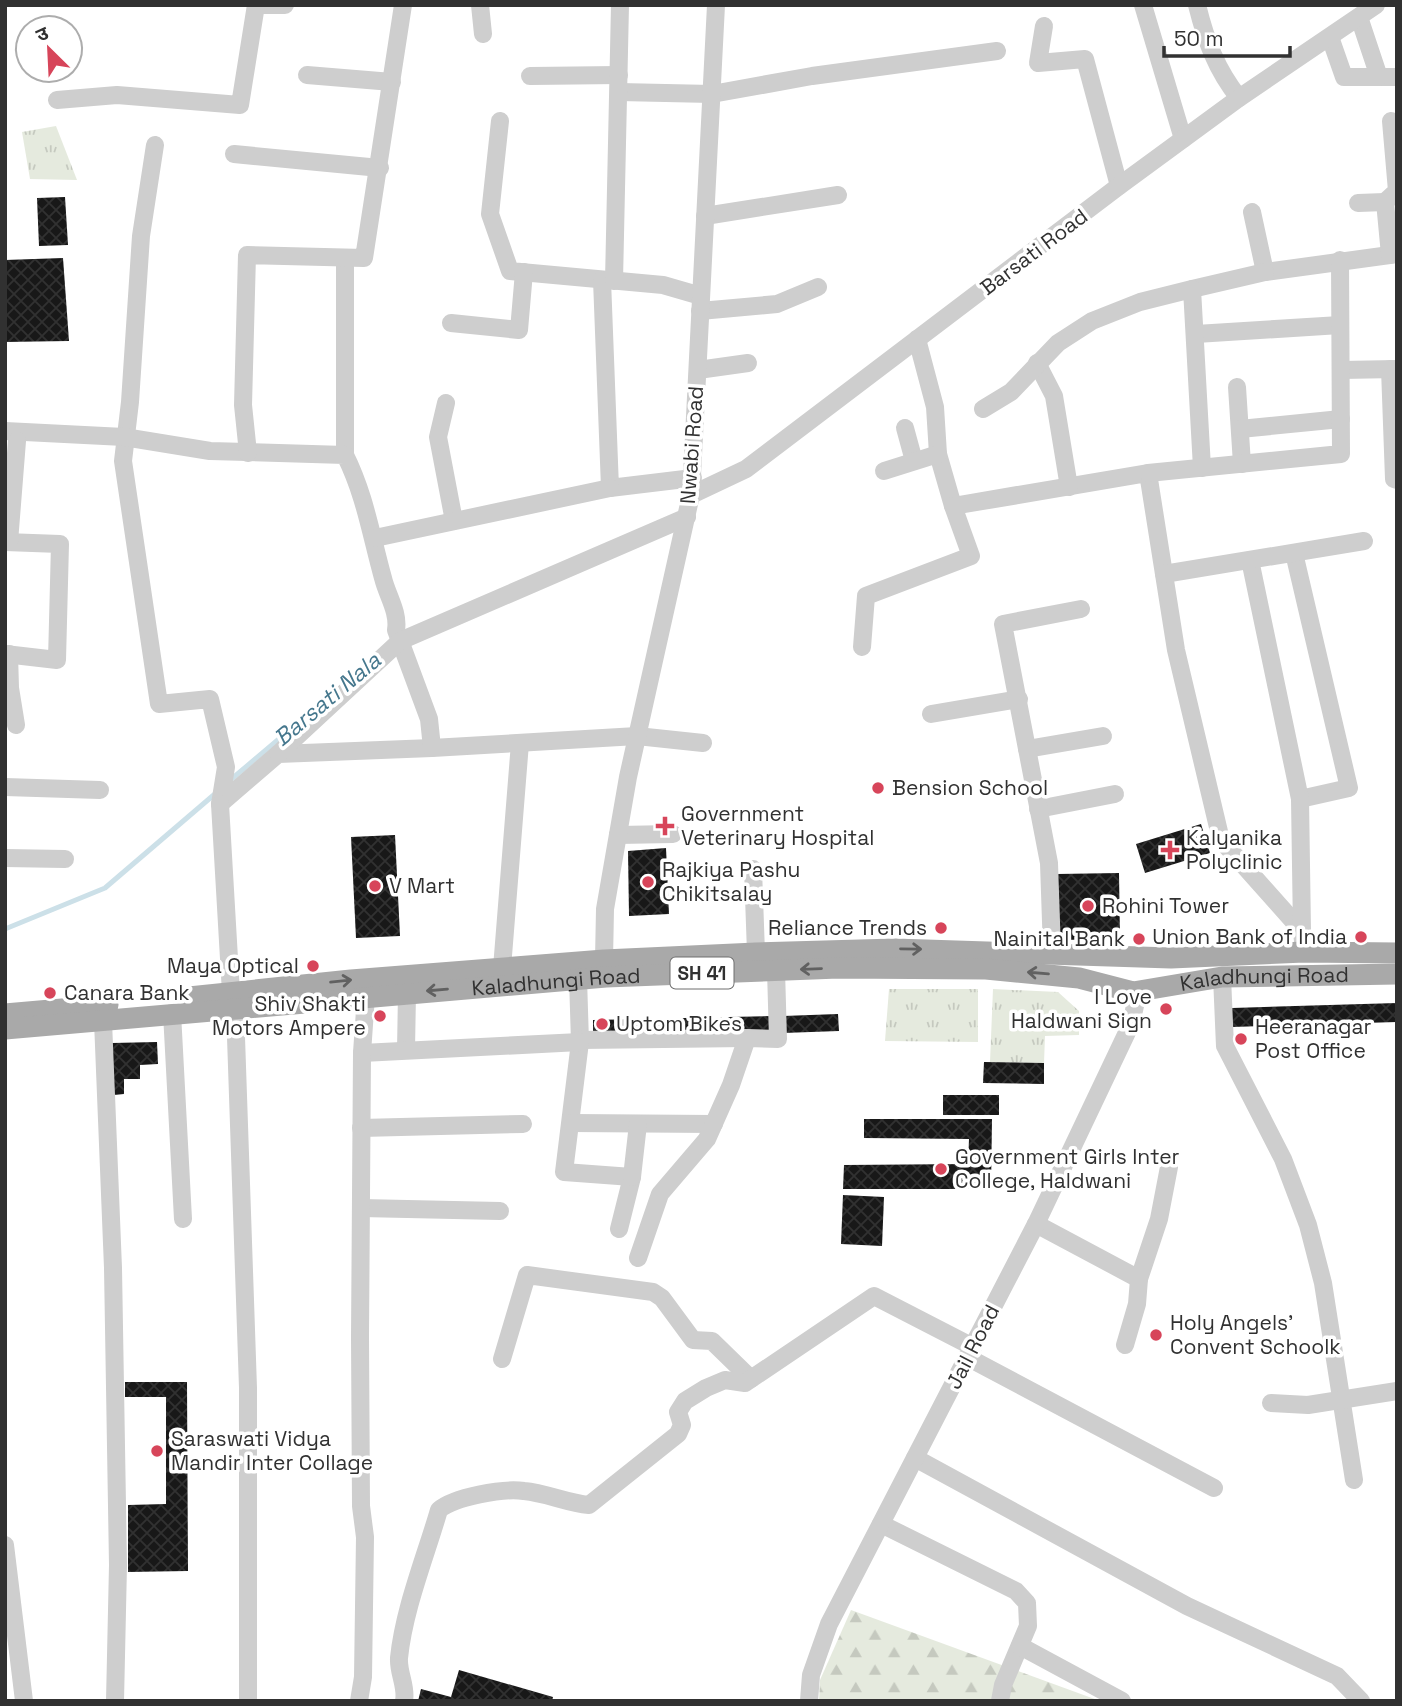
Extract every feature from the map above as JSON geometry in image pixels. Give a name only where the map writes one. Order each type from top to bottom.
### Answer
[{"type":"main road","name":"Kaladhungi Road","points":[[5,1014],[172,1013],[233,1000],[366,996],[578,978],[605,968],[756,953],[895,948],[1052,951],[1171,958],[1303,942],[1397,953]]},
{"type":"main road","points":[[1303,942],[1304,974]]},
{"type":"main road","points":[[1114,987],[1111,970],[1116,955]]},
{"type":"main road","points":[[1171,958],[1174,971],[1171,984]]},
{"type":"main road","name":"Kaladhungi Road","points":[[5,1029],[102,1013],[502,968],[986,969],[1079,978],[1138,992],[1222,977],[1397,974]]},
{"type":"street","points":[[57,100],[117,94],[240,105],[258,5],[285,5]]},
{"type":"street","points":[[248,453],[243,405],[247,254],[365,258],[403,5]]},
{"type":"street","points":[[480,5],[483,33]]},
{"type":"street","points":[[610,488],[608,280],[619,83],[620,5]]},
{"type":"street","name":"Nwabi Road","points":[[605,968],[605,909],[618,835],[692,487],[716,5]]},
{"type":"street","points":[[1143,5],[1183,139]]},
{"type":"street","points":[[1197,5],[1207,46],[1221,75],[1239,98]]},
{"type":"street","name":"Barsati Road","points":[[375,538],[610,488],[692,487],[746,469],[1119,186],[1239,98],[1376,5]]},
{"type":"street","points":[[1330,37],[1344,77],[1388,77],[1359,17]]},
{"type":"street","points":[[1044,26],[1038,63],[1085,59],[1119,186]]},
{"type":"street","points":[[530,76],[712,94],[812,76],[997,51]]},
{"type":"street","points":[[307,75],[392,82]]},
{"type":"street","points":[[500,121],[490,214],[510,271],[663,285],[700,304],[777,304],[818,286]]},
{"type":"street","points":[[1358,202],[1385,202],[1396,191],[1391,121]]},
{"type":"street","points":[[155,145],[141,236],[130,402],[123,461],[159,704],[210,698],[226,767],[222,793],[248,1388],[248,1701]]},
{"type":"street","points":[[234,154],[380,168]]},
{"type":"street","points":[[705,216],[838,195]]},
{"type":"street","points":[[983,409],[1011,392],[1058,343],[1092,321],[1140,302],[1265,272],[1393,255],[1385,202]]},
{"type":"street","points":[[1252,212],[1265,272]]},
{"type":"street","points":[[345,258],[345,455],[360,485],[383,578],[397,621],[398,636],[429,719],[432,748]]},
{"type":"street","points":[[953,506],[1147,473],[1341,454],[1340,260]]},
{"type":"street","points":[[451,323],[519,330],[524,272]]},
{"type":"street","points":[[1192,289],[1202,468]]},
{"type":"street","points":[[1196,334],[1340,325]]},
{"type":"street","points":[[862,647],[866,596],[971,556],[938,454],[935,407],[917,339]]},
{"type":"street","points":[[698,370],[747,363]]},
{"type":"street","points":[[1037,363],[1054,396],[1069,487]]},
{"type":"street","points":[[1340,370],[1393,369],[1394,479],[1397,480]]},
{"type":"street","points":[[1237,387],[1242,464]]},
{"type":"street","points":[[446,403],[438,437],[454,521]]},
{"type":"street","points":[[1240,429],[1341,419]]},
{"type":"street","points":[[905,428],[914,461]]},
{"type":"street","points":[[16,725],[7,654],[57,660],[60,544],[7,542],[11,436],[124,437],[183,448],[248,453],[345,455]]},
{"type":"street","points":[[884,471],[938,454]]},
{"type":"street","points":[[1147,473],[1176,650],[1221,840],[1303,942]]},
{"type":"street","points":[[222,793],[278,754],[398,636],[687,517]]},
{"type":"street","points":[[1164,574],[1364,541]]},
{"type":"street","points":[[1294,553],[1349,788],[1300,799]]},
{"type":"street","points":[[1250,560],[1300,799],[1303,942]]},
{"type":"street","points":[[1052,951],[1049,863],[1003,624],[1081,609]]},
{"type":"street","points":[[931,714],[1019,699]]},
{"type":"street","points":[[278,754],[637,736],[703,743]]},
{"type":"street","points":[[1027,750],[1103,736]]},
{"type":"street","points":[[502,968],[520,743]]},
{"type":"street","points":[[5,787],[100,790]]},
{"type":"street","points":[[1038,809],[1115,794]]},
{"type":"street","points":[[618,835],[673,834]]},
{"type":"street","points":[[5,858],[65,859]]},
{"type":"street","points":[[753,869],[756,953]]},
{"type":"street","points":[[362,1053],[580,1041],[778,1039],[776,970]]},
{"type":"street","points":[[1222,977],[1225,1046],[1273,1138],[1308,1225],[1324,1283],[1354,1480]]},
{"type":"street","points":[[578,978],[580,1041],[564,1172],[632,1177]]},
{"type":"street","name":"Jail Road","points":[[809,1701],[811,1675],[829,1624],[1036,1224],[1131,1024],[1138,992]]},
{"type":"street","points":[[406,1050],[407,993]]},
{"type":"street","points":[[359,1701],[363,1677],[365,1537],[361,1480],[361,1128],[366,996]]},
{"type":"street","points":[[102,1013],[112,1255],[118,1565],[115,1701]]},
{"type":"street","points":[[172,1013],[183,1219]]},
{"type":"street","points":[[638,1258],[660,1194],[708,1139],[747,1038]]},
{"type":"street","points":[[571,1123],[714,1124]]},
{"type":"street","points":[[361,1128],[523,1124]]},
{"type":"street","points":[[619,1229],[632,1177],[638,1124]]},
{"type":"street","points":[[1125,1345],[1137,1304],[1139,1279],[1159,1219],[1169,1167]]},
{"type":"street","points":[[361,1208],[500,1211]]},
{"type":"street","points":[[1036,1224],[1139,1279]]},
{"type":"street","points":[[502,1359],[527,1275],[653,1292],[662,1298],[693,1340],[712,1341],[751,1379]]},
{"type":"street","points":[[404,1701],[399,1662],[403,1636],[439,1510],[456,1499],[520,1490],[589,1505],[678,1434],[682,1425],[677,1412],[685,1401],[724,1380],[741,1384],[751,1379],[874,1296],[1214,1489]]},
{"type":"street","points":[[1271,1403],[1308,1405],[1342,1402],[1397,1391]]},
{"type":"street","points":[[915,1458],[1187,1606],[1337,1676],[1361,1701]]},
{"type":"street","points":[[881,1524],[1016,1591],[1027,1603],[1028,1626],[1003,1685],[1000,1701]]},
{"type":"street","points":[[5,1545],[24,1701]]},
{"type":"street","points":[[1020,1646],[1122,1701]]},
{"type":"green space","points":[[56,126],[77,180],[30,179],[22,132]]},
{"type":"green space","points":[[889,989],[978,989],[978,1042],[885,1041]]},
{"type":"green space","points":[[993,989],[1058,992],[1079,1011],[1079,1035],[1045,1036],[1044,1063],[990,1062]]},
{"type":"green space","points":[[851,1610],[1100,1701],[819,1701],[820,1680]]},
{"type":"building","points":[[65,197],[68,245],[39,246],[37,198]]},
{"type":"building","points":[[63,258],[69,341],[5,342],[5,260]]},
{"type":"building","points":[[1201,824],[1210,853],[1145,873],[1136,844]]},
{"type":"building","name":"V Mart","points":[[395,835],[400,936],[356,938],[351,837]]},
{"type":"building","name":"Rajkiya Pashu Chikitsalay","points":[[666,848],[669,914],[629,916],[628,851]]},
{"type":"building","name":"Rohini Tower","points":[[1119,873],[1120,939],[1058,940],[1057,874]]},
{"type":"building","points":[[1397,1003],[1397,1022],[1232,1027],[1232,1008]]},
{"type":"building","points":[[838,1014],[839,1031],[783,1033],[783,1016]]},
{"type":"building","points":[[771,1016],[771,1032],[593,1036],[593,1020]]},
{"type":"building","points":[[157,1042],[158,1064],[140,1065],[140,1079],[124,1079],[124,1094],[114,1095],[112,1043]]},
{"type":"building","points":[[984,1062],[1044,1063],[1044,1084],[983,1083]]},
{"type":"building","points":[[943,1095],[999,1095],[999,1115],[943,1115]]},
{"type":"building","points":[[864,1119],[992,1119],[991,1189],[843,1189],[844,1165],[968,1164],[969,1139],[864,1138]]},
{"type":"building","points":[[843,1195],[884,1197],[882,1246],[841,1244]]},
{"type":"building","name":"Saraswati Vidya Mandir Inter Collage","points":[[125,1382],[187,1382],[188,1571],[128,1572],[128,1505],[166,1504],[166,1397],[125,1397]]},
{"type":"building","points":[[459,1670],[553,1697],[552,1701],[418,1701],[421,1689],[451,1697]]},
{"type":"waterway","name":"Barsati Nala","points":[[228,782],[312,711]]},
{"type":"waterway","name":"Barsati Nala","points":[[5,929],[105,888],[216,793]]},
{"type":"place","name":"Bension School","points":[[878,788]]},
{"type":"place","name":"Government Veterinary Hospital","points":[[665,826]]},
{"type":"place","name":"Kalyanika Polyclinic","points":[[1170,850]]},
{"type":"place","name":"Rajkiya Pashu Chikitsalay","points":[[648,882]]},
{"type":"place","name":"V Mart","points":[[375,886]]},
{"type":"place","name":"Rohini Tower","points":[[1088,906]]},
{"type":"place","name":"Reliance Trends","points":[[941,928]]},
{"type":"place","name":"Union Bank of India","points":[[1361,937]]},
{"type":"place","name":"Nainital Bank","points":[[1139,939]]},
{"type":"place","name":"Maya Optical","points":[[313,966]]},
{"type":"place","name":"Canara Bank","points":[[50,993]]},
{"type":"place","name":"I Love Haldwani Sign","points":[[1166,1009]]},
{"type":"place","name":"Shiv Shakti Motors Ampere","points":[[380,1016]]},
{"type":"place","name":"Uptom Bikes","points":[[602,1024]]},
{"type":"place","name":"Heeranagar Post Office","points":[[1241,1039]]},
{"type":"place","name":"Government Girls Inter College, Haldwani","points":[[941,1169]]},
{"type":"place","name":"Holy Angels' Convent Schoolk","points":[[1156,1335]]},
{"type":"place","name":"Saraswati Vidya Mandir Inter Collage","points":[[157,1451]]}]
